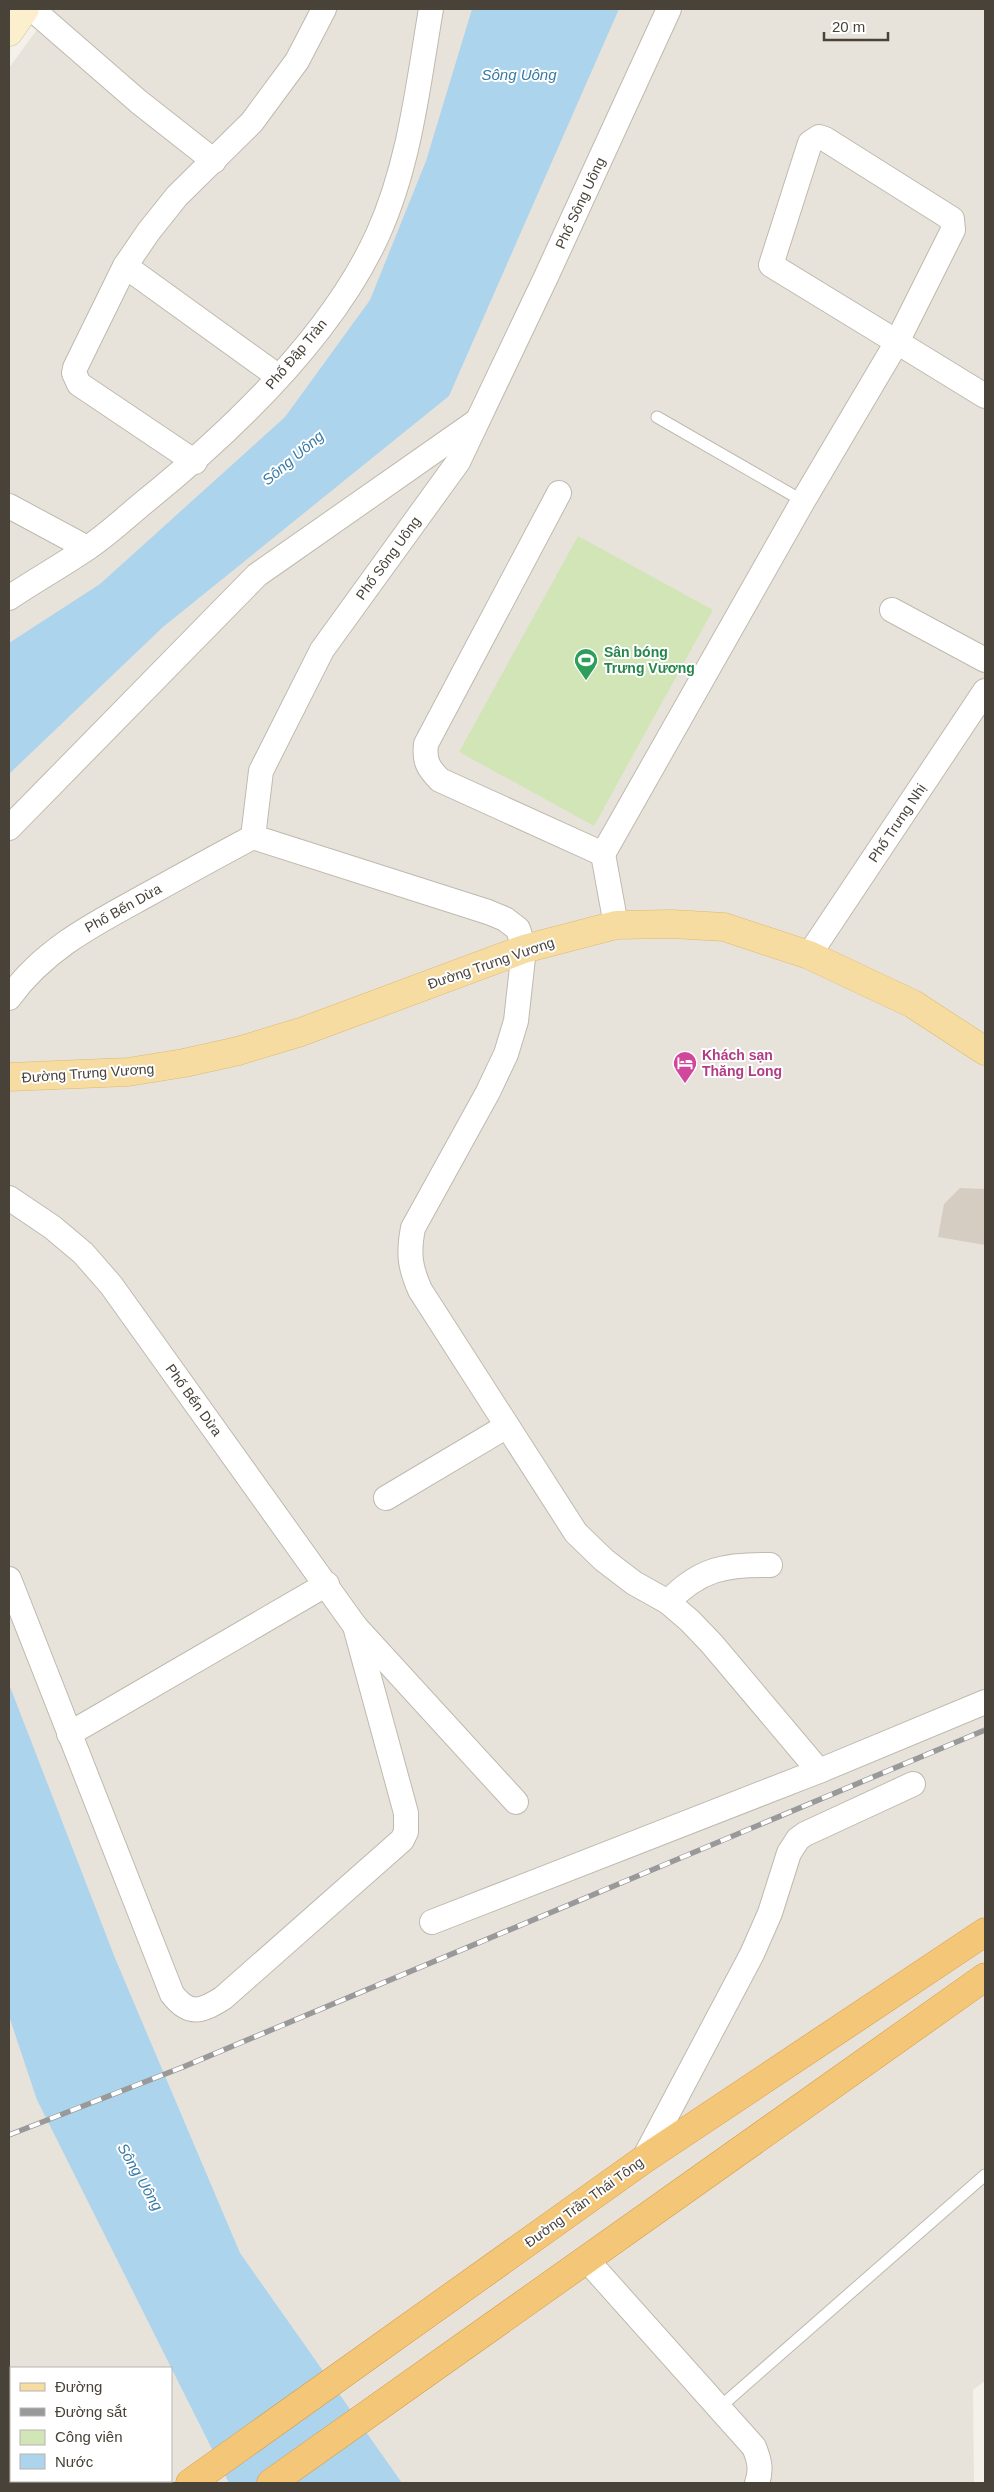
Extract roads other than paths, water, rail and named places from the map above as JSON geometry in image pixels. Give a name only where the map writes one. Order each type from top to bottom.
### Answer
[{"type":"highway","name":"Đường Trần Thái Tông","points":[[190,2483],[643,2160],[985,1932]]},
{"type":"highway","points":[[271,2483],[985,1977]]},
{"type":"main road","name":"Đường Trưng Vương","points":[[9,1078],[128,1072],[184,1064],[238,1051],[301,1032],[524,949],[616,925],[672,924],[724,927],[809,955],[913,1004],[985,1051]]},
{"type":"street","points":[[9,32],[25,9]]},
{"type":"street","points":[[32,9],[131,96],[214,160]]},
{"type":"street","points":[[195,462],[79,384],[75,368],[125,266],[177,196],[252,122],[297,60],[324,9]]},
{"type":"street","name":"Phố Đập Tràn","points":[[9,598],[88,548],[195,462],[279,377],[319,329],[355,277],[378,234],[396,184],[410,132],[431,9]]},
{"type":"street","name":"Phố Sông Uông","points":[[253,837],[261,771],[322,650],[458,462],[669,9]]},
{"type":"street","points":[[616,925],[603,854],[803,502],[897,342],[953,230],[952,219],[825,139],[814,140],[810,143],[771,265],[897,342],[985,396]]},
{"type":"street","points":[[125,266],[279,377]]},
{"type":"street","points":[[9,828],[257,575],[478,420]]},
{"type":"street","points":[[559,493],[426,744],[424,757],[429,769],[440,780],[603,854]]},
{"type":"street","points":[[9,506],[88,548]]},
{"type":"street","points":[[892,610],[985,660]]},
{"type":"street","name":"Phố Trưng Nhị","points":[[809,955],[985,691]]},
{"type":"street","points":[[253,837],[488,912],[505,919],[518,929],[524,949],[516,1021],[506,1054],[414,1228],[409,1250],[413,1272],[420,1290],[576,1533],[604,1560],[634,1582],[668,1602],[712,1644],[819,1771]]},
{"type":"street","name":"Phố Bến Dừa","points":[[9,998],[37,964],[88,926],[253,837]]},
{"type":"street","name":"Phố Bến Dừa","points":[[9,1198],[52,1227],[83,1253],[111,1285],[327,1584],[355,1626]]},
{"type":"street","points":[[386,1498],[507,1426]]},
{"type":"street","points":[[668,1602],[680,1589],[705,1574],[736,1564],[770,1565]]},
{"type":"street","points":[[9,1579],[172,1994],[181,2006],[194,2010],[207,2008],[230,1992],[402,1840],[406,1832],[406,1813],[355,1626]]},
{"type":"street","points":[[69,1734],[327,1584]]},
{"type":"street","points":[[355,1626],[516,1802]]},
{"type":"street","points":[[432,1922],[819,1771],[985,1702]]},
{"type":"street","points":[[643,2160],[763,1932],[793,1845],[805,1834],[913,1784]]},
{"type":"street","points":[[586,2259],[754,2447],[759,2459],[760,2475],[757,2483]]},
{"type":"lane","points":[[657,416],[803,502]]},
{"type":"lane","points":[[720,2407],[985,2175]]},
{"type":"water","name":"Sông Uông","points":[[472,9],[619,9],[449,396],[163,627],[9,774],[9,643],[100,584],[285,417],[370,300],[426,161]]},
{"type":"water","name":"Sông Uông","points":[[9,1684],[115,1958],[240,2253],[402,2483],[229,2483],[37,2100],[9,2016]]},
{"type":"railway","points":[[9,2135],[183,2067],[985,1730]]},
{"type":"place","name":"Sân bóng Trưng Vương","points":[[586,681]]},
{"type":"place","name":"Khách sạn Thăng Long","points":[[685,1084]]}]
